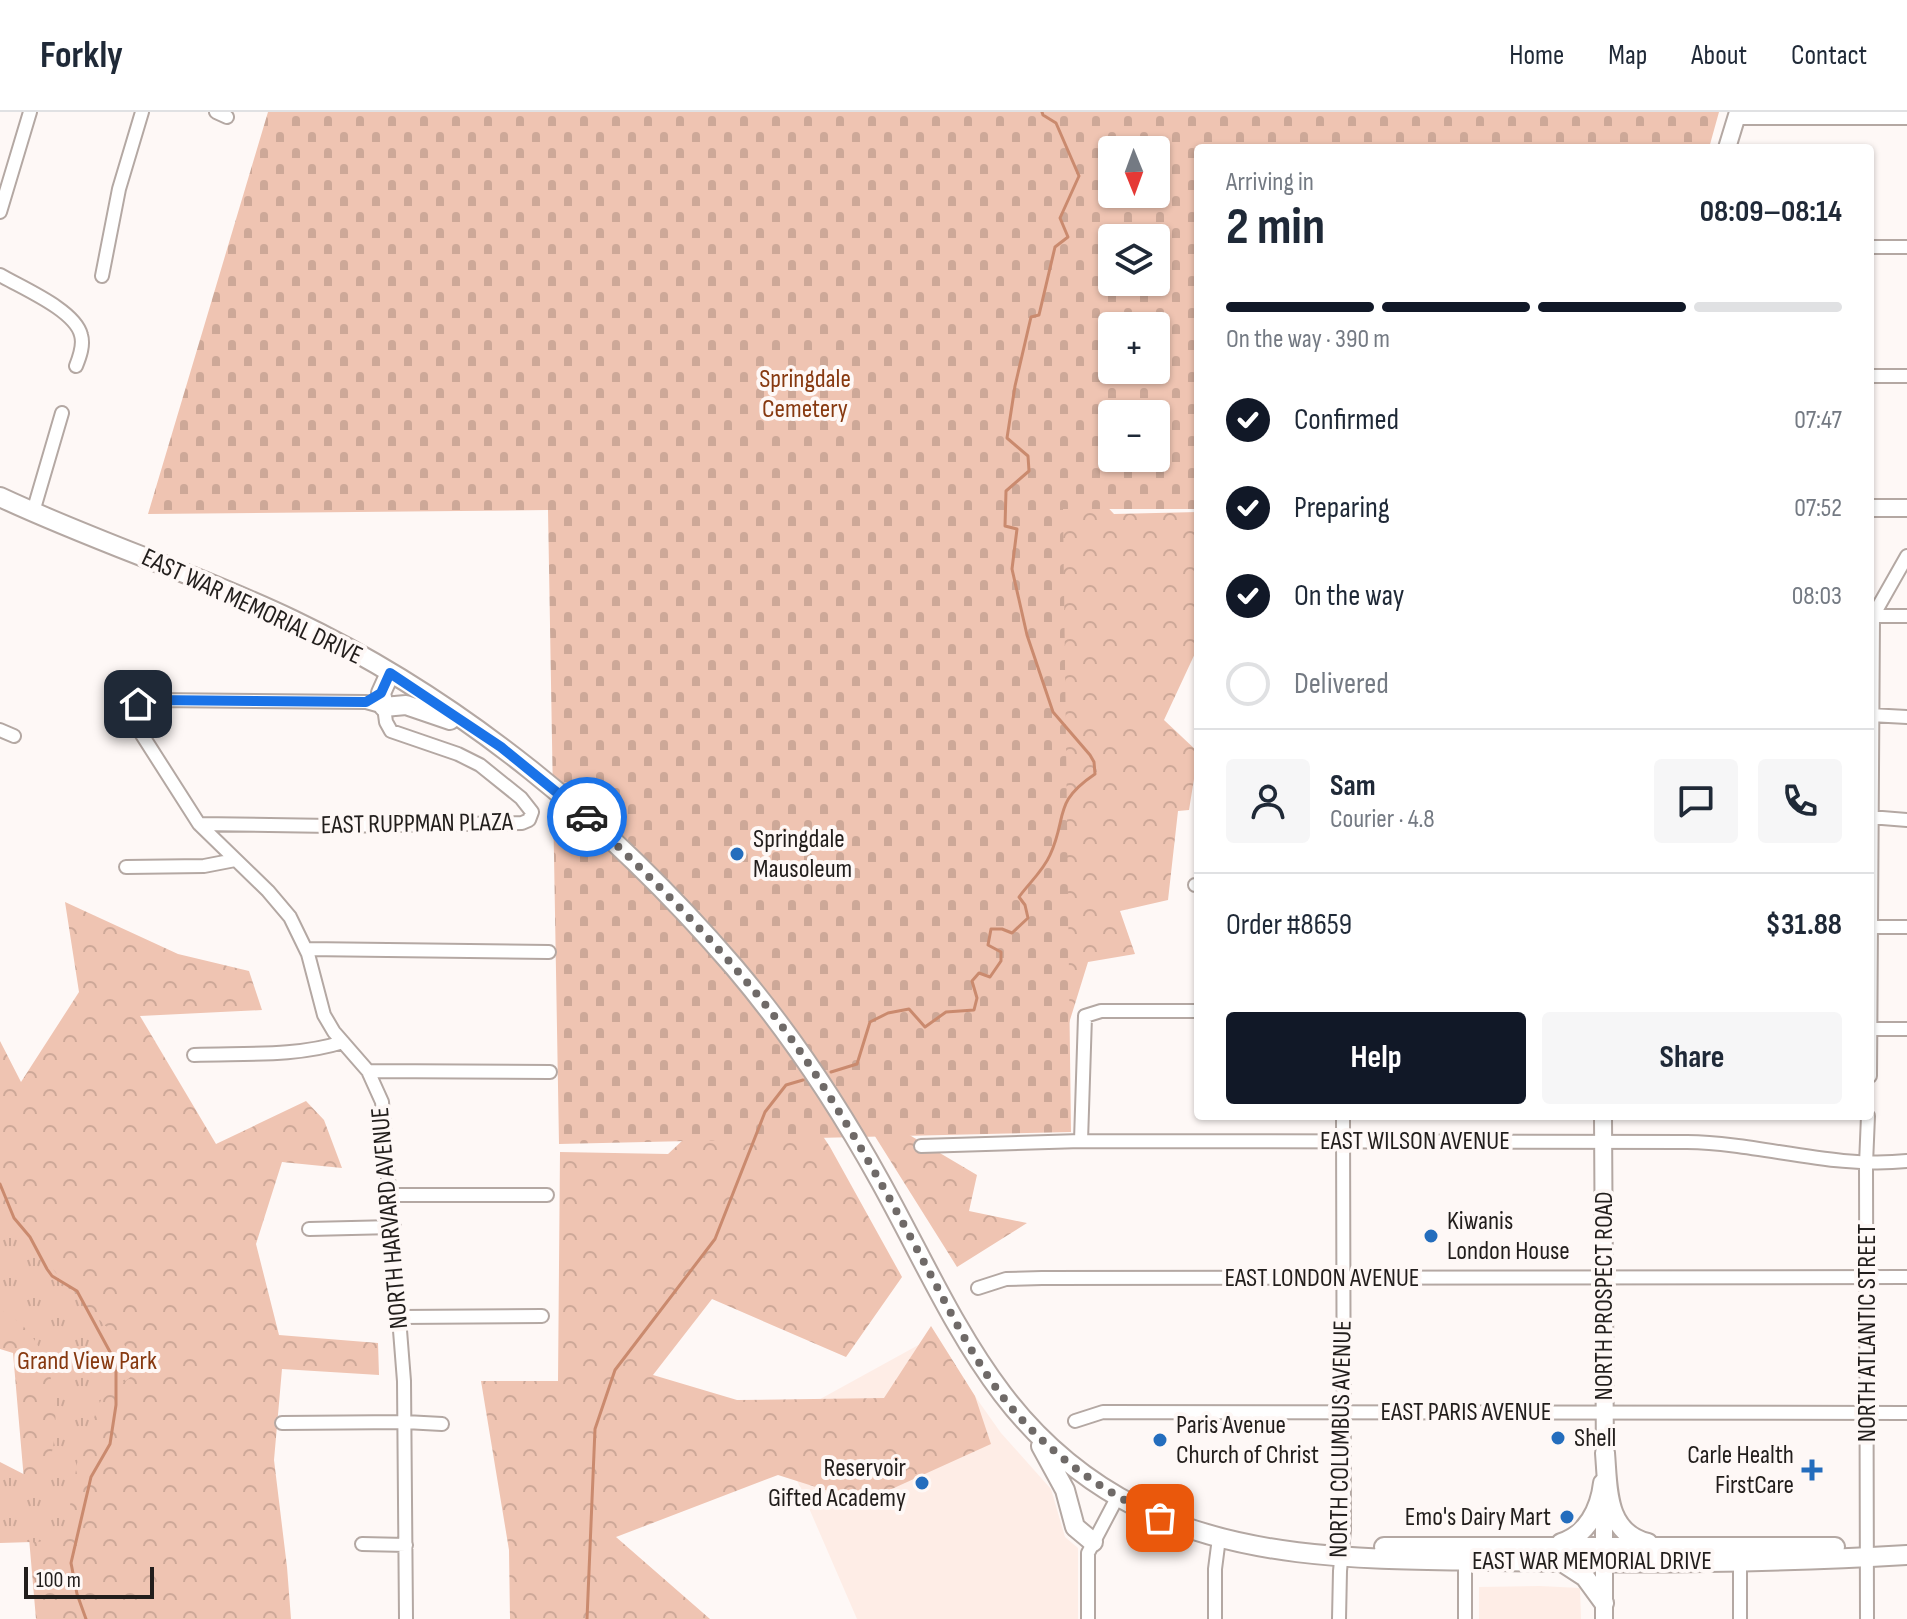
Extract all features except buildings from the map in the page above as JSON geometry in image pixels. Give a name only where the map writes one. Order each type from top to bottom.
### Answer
[{"type":"highway","name":"EAST WAR MEMORIAL DRIVE","points":[[0,499],[251,600],[328,637],[448,709],[506,750],[586,817],[701,930],[782,1026],[865,1154],[983,1370],[1026,1424],[1073,1467],[1118,1496],[1165,1520],[1219,1538],[1278,1548],[1465,1560],[1558,1562],[1604,1554],[1722,1546],[1907,1552]]},
{"type":"highway","points":[[390,673],[377,701],[428,711],[506,750]]},
{"type":"highway","points":[[1026,1424],[1062,1483],[1075,1527],[1093,1542]]},
{"type":"highway","points":[[1539,1546],[1564,1543],[1582,1531],[1597,1507],[1605,1463]]},
{"type":"highway","points":[[1605,1463],[1611,1510],[1617,1523],[1628,1534],[1650,1543],[1722,1546]]},
{"type":"highway","name":"EAST WAR MEMORIAL DRIVE","points":[[1342,1552],[1539,1546],[1604,1554],[1740,1562],[1867,1552]]},
{"type":"highway","points":[[1558,1562],[1578,1570],[1585,1577],[1604,1611]]},
{"type":"main road","points":[[1728,144],[1737,115]]},
{"type":"main road","points":[[1874,508],[1907,508]]},
{"type":"main road","name":"NORTH PROSPECT ROAD","points":[[1603,1120],[1604,1611]]},
{"type":"street","points":[[0,212],[30,112]]},
{"type":"street","points":[[102,276],[119,189],[142,112]]},
{"type":"street","points":[[1737,115],[1907,118]]},
{"type":"street","points":[[1874,247],[1907,247]]},
{"type":"street","points":[[0,275],[64,312],[74,322],[81,335],[76,366]]},
{"type":"street","points":[[1874,376],[1907,376]]},
{"type":"street","points":[[33,512],[62,413]]},
{"type":"street","points":[[1874,611],[1907,556]]},
{"type":"street","points":[[1874,616],[1907,616]]},
{"type":"street","name":"NORTH HARVARD AVENUE","points":[[377,701],[150,700],[135,707],[132,715],[199,824],[287,913],[306,949],[322,1011],[368,1071],[384,1111],[405,1422],[406,1619]]},
{"type":"street","name":"EAST RUPPMAN PLAZA","points":[[199,824],[445,825],[522,823],[531,818],[532,810],[526,802],[480,765],[458,754],[391,731],[377,701]]},
{"type":"street","points":[[1874,719],[1907,719]]},
{"type":"street","points":[[0,730],[14,736]]},
{"type":"street","points":[[1874,822],[1907,822]]},
{"type":"street","points":[[126,867],[204,866],[235,860]]},
{"type":"street","points":[[1874,927],[1907,927]]},
{"type":"street","points":[[306,949],[549,952]]},
{"type":"street","points":[[1081,1141],[1083,1018],[1087,1013],[1194,1011]]},
{"type":"street","points":[[1874,1029],[1907,1029]]},
{"type":"street","points":[[194,1055],[285,1052],[343,1042]]},
{"type":"street","points":[[368,1071],[550,1072]]},
{"type":"street","name":"NORTH COLUMBUS AVENUE","points":[[1339,1619],[1344,1412],[1343,1120]]},
{"type":"street","name":"NORTH ATLANTIC STREET","points":[[1867,1619],[1868,1120]]},
{"type":"street","name":"EAST WILSON AVENUE","points":[[921,1146],[1081,1141],[1603,1141],[1729,1143],[1810,1159],[1866,1164],[1907,1161]]},
{"type":"street","points":[[391,1195],[547,1195]]},
{"type":"street","points":[[309,1229],[394,1227]]},
{"type":"street","name":"EAST LONDON AVENUE","points":[[978,1288],[1009,1279],[1907,1277]]},
{"type":"street","points":[[399,1317],[542,1316]]},
{"type":"street","name":"EAST PARIS AVENUE","points":[[1075,1421],[1103,1412],[1907,1413]]},
{"type":"street","points":[[282,1423],[442,1424]]},
{"type":"street","points":[[1088,1619],[1088,1557],[1118,1496]]},
{"type":"street","points":[[1215,1619],[1215,1569],[1219,1538]]},
{"type":"street","points":[[362,1544],[406,1545]]},
{"type":"street","points":[[1465,1560],[1465,1619]]},
{"type":"street","points":[[1740,1562],[1740,1619]]},
{"type":"shaded area","name":"Reservoir Gifted Academy","points":[[933,1337],[1001,1433],[1051,1489],[1065,1537],[1078,1548],[1078,1619],[857,1619],[773,1425]]},
{"type":"shaded area","points":[[1479,1587],[1580,1588],[1581,1619],[1479,1619]]},
{"type":"green space","name":"Springdale Cemetery","points":[[268,112],[1719,112],[1710,144],[1194,144],[1194,509],[1063,509],[1071,1132],[559,1144],[548,510],[148,514]]},
{"type":"green space","points":[[1038,433],[1114,514],[1194,512],[1194,656],[1164,720],[1194,748],[1194,779],[1189,810],[1178,811],[1168,900],[1120,911],[1135,954],[1088,962],[1065,1036],[906,1133],[977,1175],[969,1211],[1027,1223],[957,1267],[866,1122]]},
{"type":"green space","points":[[65,902],[178,954],[249,971],[262,1010],[140,1016],[216,1144],[306,1101],[324,1120],[342,1168],[282,1162],[256,1244],[279,1335],[378,1343],[379,1375],[282,1369],[274,1460],[291,1619],[36,1619],[13,1353],[0,1349],[0,1041],[21,1082],[79,992]]},
{"type":"green space","points":[[751,1027],[830,1147],[902,1277],[846,1357],[712,1299],[653,1375],[737,1400],[884,1398],[931,1326],[975,1396],[991,1444],[863,1502],[778,1475],[616,1537],[710,1619],[510,1619],[509,1550],[481,1381],[558,1381],[560,1152],[668,1154],[728,1098]]},
{"type":"green space","name":"Grand View Park","points":[[0,1204],[74,1295],[146,1365],[101,1400],[78,1458],[64,1541],[0,1543],[0,1462],[39,1482],[52,1451],[55,1415],[52,1381],[40,1350],[21,1324],[0,1310]]},
{"type":"waterway","points":[[831,1072],[857,1064],[870,1022],[888,1013],[909,1009],[925,1027],[946,1012],[974,1010],[977,998],[972,981],[979,973],[990,977],[1001,961],[1001,952],[988,945],[991,929],[1012,933],[1028,918],[1019,897],[1050,855],[1063,811],[1072,793],[1095,774],[1090,755],[1053,712],[1027,635],[1012,569],[1017,529],[1005,526],[1006,491],[1029,471],[1028,456],[1007,438],[1015,386],[1031,317],[1039,315],[1055,247],[1068,237],[1060,218],[1079,176],[1056,123],[1042,112]]},
{"type":"waterway","points":[[587,1619],[595,1429],[615,1370],[715,1239],[765,1112],[786,1085],[803,1080]]},
{"type":"waterway","points":[[0,1184],[14,1218],[30,1237],[47,1269],[52,1276],[77,1291],[116,1363],[116,1405],[110,1444],[91,1477],[71,1563],[86,1619]]},
{"type":"way so far","points":[[587,817],[701,930],[782,1026],[865,1154],[975,1356],[1012,1408],[1027,1426],[1078,1471],[1160,1518]]},
{"type":"place","name":"Springdale Mausoleum","points":[[737,854]]},
{"type":"place","name":"Kiwanis London House","points":[[1431,1236]]},
{"type":"place","name":"Shell","points":[[1558,1438]]},
{"type":"place","name":"Paris Avenue Church of Christ","points":[[1160,1440]]},
{"type":"place","name":"Carle Health FirstCare","points":[[1812,1470]]},
{"type":"place","name":"Reservoir Gifted Academy","points":[[922,1483]]},
{"type":"place","name":"Emo's Dairy Mart","points":[[1567,1517]]},
{"type":"route","points":[[138,704],[150,700],[366,702],[381,693],[390,673],[501,747],[587,817]]}]
